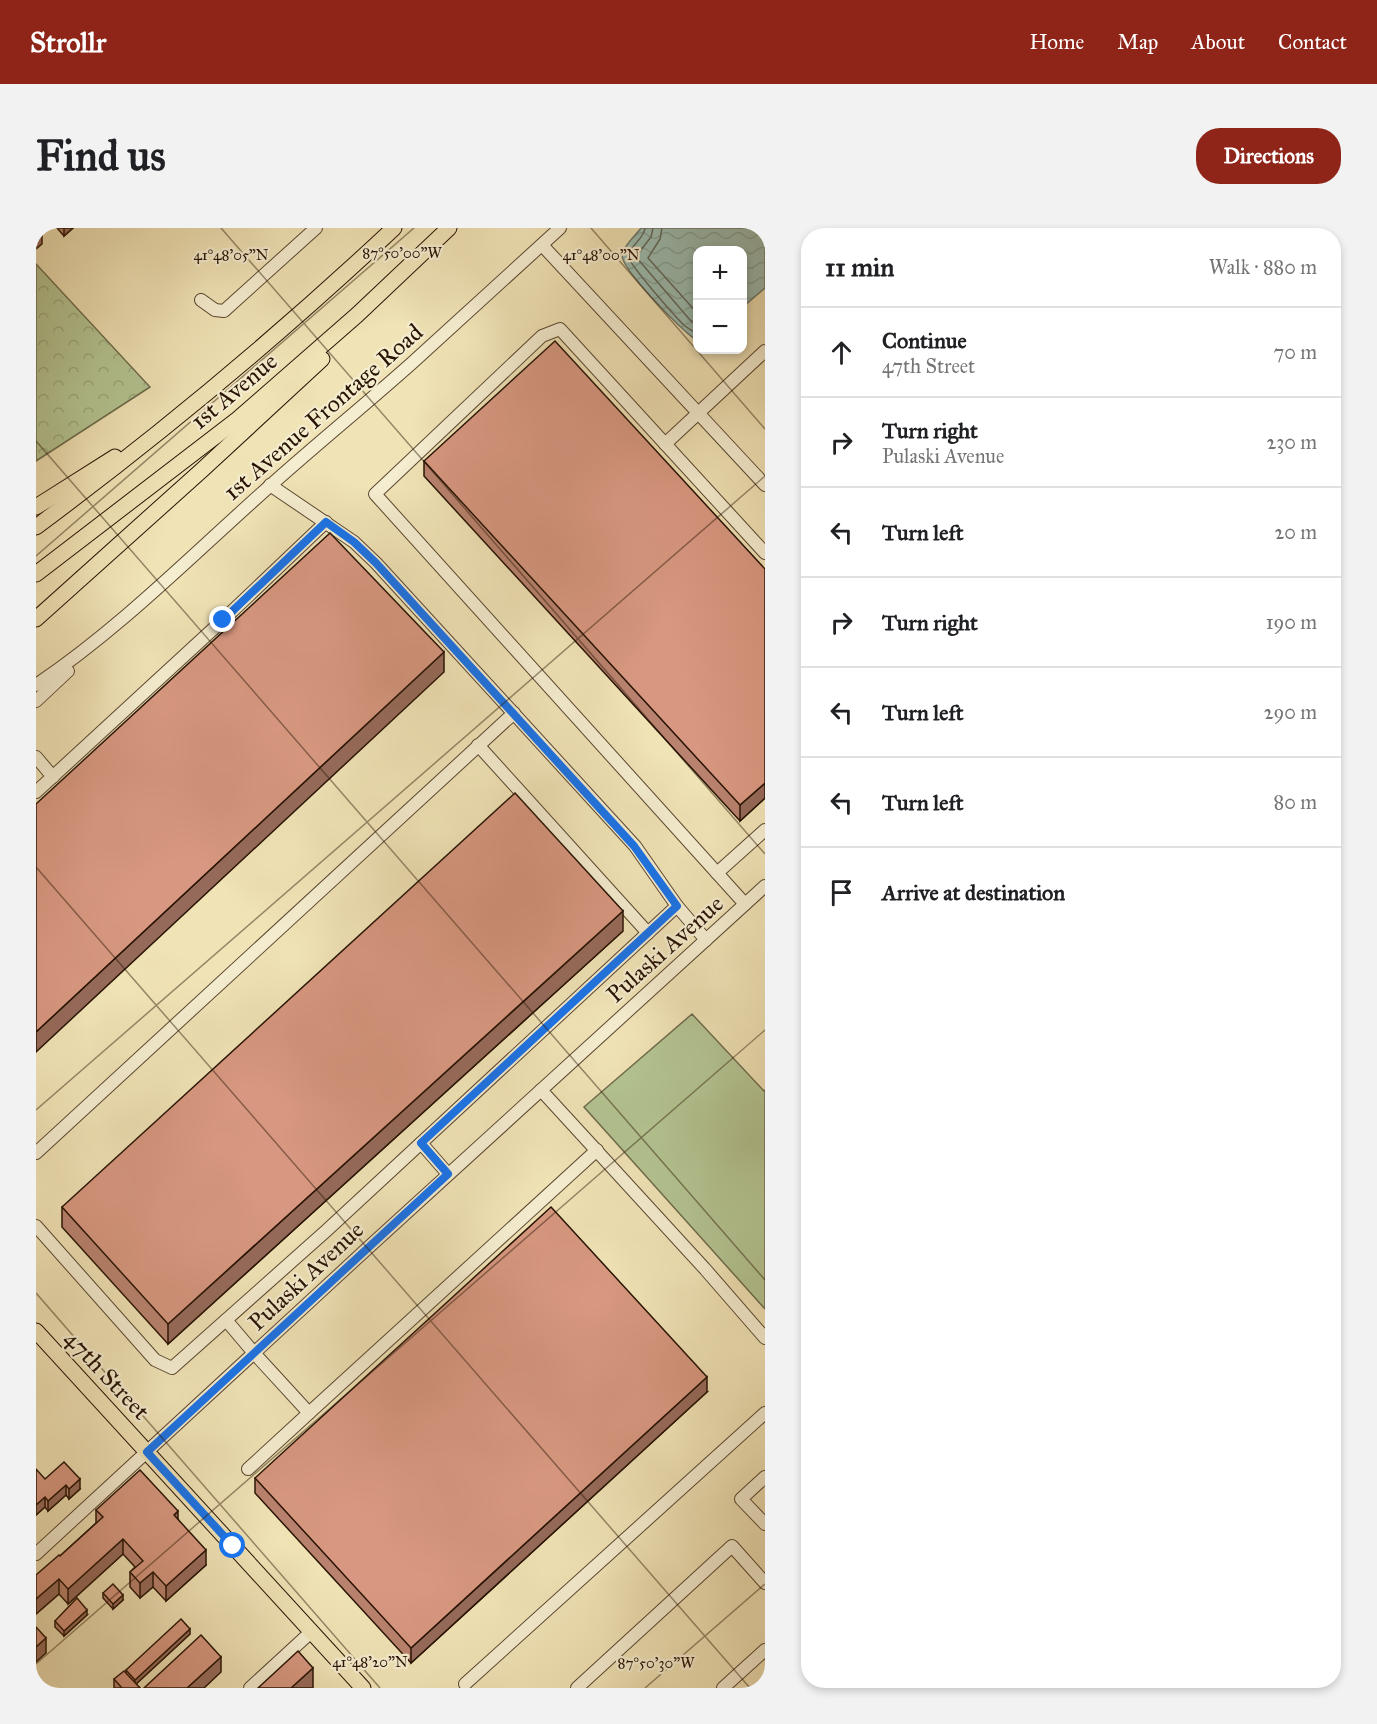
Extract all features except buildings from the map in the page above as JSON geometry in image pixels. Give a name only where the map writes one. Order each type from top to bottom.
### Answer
[{"type":"main road","name":"1st Avenue","points":[[36,527],[204,396],[317,300],[394,228]]},
{"type":"main road","name":"1st Avenue","points":[[36,574],[238,419],[357,315],[449,228]]},
{"type":"main road","points":[[36,619],[302,378],[408,268]]},
{"type":"main road","points":[[36,507],[204,396]]},
{"type":"main road","name":"47th Street","points":[[36,1331],[363,1688]]},
{"type":"street","points":[[201,300],[209,307],[224,311],[316,228]]},
{"type":"street","name":"1st Avenue Frontage Road","points":[[36,701],[270,485],[412,363],[560,228]]},
{"type":"street","points":[[542,245],[765,485]]},
{"type":"street","points":[[745,904],[375,494],[543,336],[560,329],[665,444],[763,546]]},
{"type":"street","points":[[665,444],[765,351]]},
{"type":"street","points":[[270,485],[354,542],[376,563],[634,846],[677,906],[706,940]]},
{"type":"street","points":[[36,792],[326,522]]},
{"type":"street","name":"1st Avenue Frontage Road","points":[[36,685],[62,668],[114,627]]},
{"type":"street","points":[[36,1153],[514,713]]},
{"type":"street","points":[[478,745],[648,933]]},
{"type":"street","points":[[36,757],[52,777]]},
{"type":"street","points":[[717,873],[765,830]]},
{"type":"street","name":"Pulaski Avenue","points":[[36,1554],[448,1174],[765,886]]},
{"type":"street","points":[[36,1226],[155,1360],[172,1368],[421,1143],[677,906]]},
{"type":"street","points":[[541,1090],[765,1338]]},
{"type":"street","points":[[421,1143],[448,1174]]},
{"type":"street","points":[[248,1469],[597,1150]]},
{"type":"street","points":[[226,1320],[309,1413]]},
{"type":"street","points":[[465,1684],[765,1413]]},
{"type":"street","points":[[765,1477],[741,1499],[765,1524]]},
{"type":"street","points":[[577,1688],[732,1546],[765,1582]]},
{"type":"street","points":[[250,1688],[312,1632]]},
{"type":"street","points":[[723,1688],[765,1650]]},
{"type":"green space","points":[[36,264],[150,387],[36,461]]},
{"type":"green space","points":[[692,1014],[765,1090],[765,1309],[584,1107]]},
{"type":"water","points":[[641,228],[765,228],[765,288],[747,304],[747,246],[693,246],[693,337],[653,299],[631,273],[622,255],[627,244]]},
{"type":"route","points":[[223,620],[326,522],[354,542],[376,563],[514,713],[634,846],[677,906],[421,1143],[448,1174],[147,1452],[233,1546]]}]
